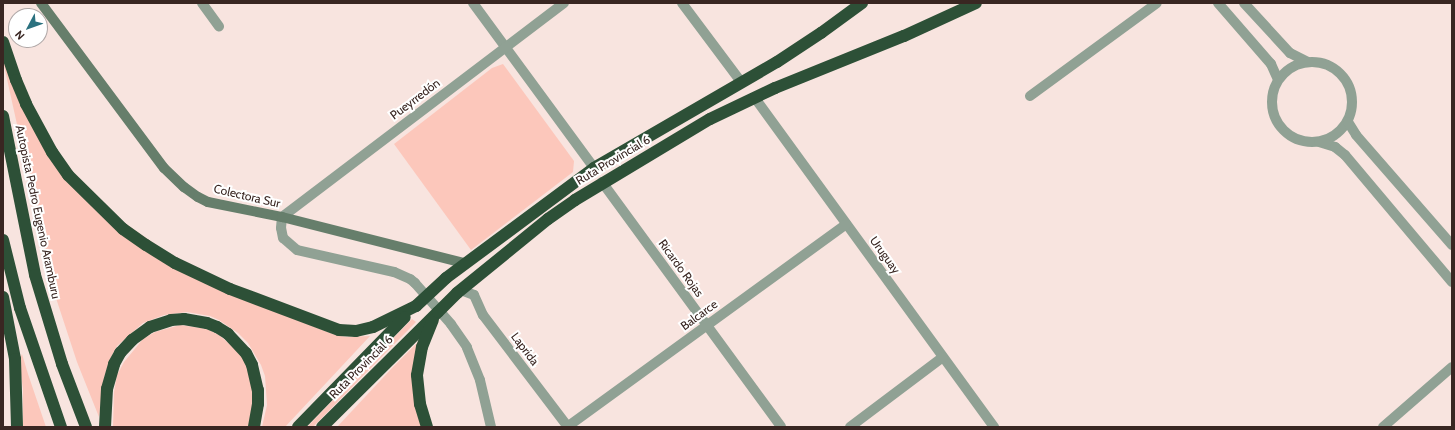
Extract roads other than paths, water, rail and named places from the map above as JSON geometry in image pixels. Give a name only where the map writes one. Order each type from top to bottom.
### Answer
[{"type":"highway","name":"Ruta Provincial 6","points":[[298,427],[410,311],[446,278],[464,264],[594,168],[741,82],[821,33],[862,3]]},
{"type":"highway","name":"Ruta Provincial 6","points":[[322,427],[424,331],[438,312],[459,292],[548,219],[602,182],[710,119],[755,98],[904,36],[976,3]]},
{"type":"highway","points":[[3,42],[26,104],[52,152],[68,175],[122,229],[146,245],[175,263],[224,286],[330,328],[347,331],[365,330],[410,311]]},
{"type":"highway","name":"Autopista Pedro Eugenio Aramburu","points":[[3,116],[35,275],[62,364],[86,427]]},
{"type":"highway","points":[[3,240],[20,308],[61,427]]},
{"type":"highway","points":[[3,297],[15,359],[17,427]]},
{"type":"highway","points":[[105,427],[107,389],[112,369],[120,353],[132,340],[150,327],[171,320],[184,319],[206,323],[217,327],[228,334],[246,353],[252,365],[258,390],[258,404],[254,427]]},
{"type":"highway","points":[[424,331],[417,375],[419,397],[427,427]]},
{"type":"street","name":"Colectora Sur","points":[[41,3],[164,168],[184,187],[208,202],[282,218],[464,264]]},
{"type":"street","points":[[202,3],[219,26]]},
{"type":"street","points":[[472,3],[594,168]]},
{"type":"street","name":"Pueyrredón","points":[[282,218],[564,3]]},
{"type":"street","points":[[682,3],[741,82]]},
{"type":"street","points":[[1030,96],[1157,3]]},
{"type":"street","points":[[1218,3],[1271,64],[1278,80]]},
{"type":"street","points":[[1244,3],[1290,53],[1308,62]]},
{"type":"street","points":[[1319,142],[1328,140],[1339,133],[1348,122],[1352,109],[1352,95],[1348,82],[1339,71],[1327,64],[1308,62],[1299,64],[1287,70],[1278,80],[1273,92],[1272,104],[1275,117],[1281,128],[1291,136],[1303,141],[1319,142],[1335,147],[1345,156],[1452,282]]},
{"type":"street","name":"Uruguay","points":[[755,98],[994,427]]},
{"type":"street","points":[[1348,122],[1356,135],[1452,245]]},
{"type":"street","name":"Ricardo Rojas","points":[[602,182],[782,427]]},
{"type":"street","points":[[282,218],[281,228],[284,238],[298,250],[394,272],[410,278],[451,324],[467,347],[480,380],[491,427]]},
{"type":"street","name":"Balcarce","points":[[568,427],[846,224]]},
{"type":"street","name":"Laprida","points":[[459,292],[474,295],[483,315],[568,427]]},
{"type":"street","points":[[850,427],[943,357]]},
{"type":"street","points":[[1383,427],[1452,367]]}]
